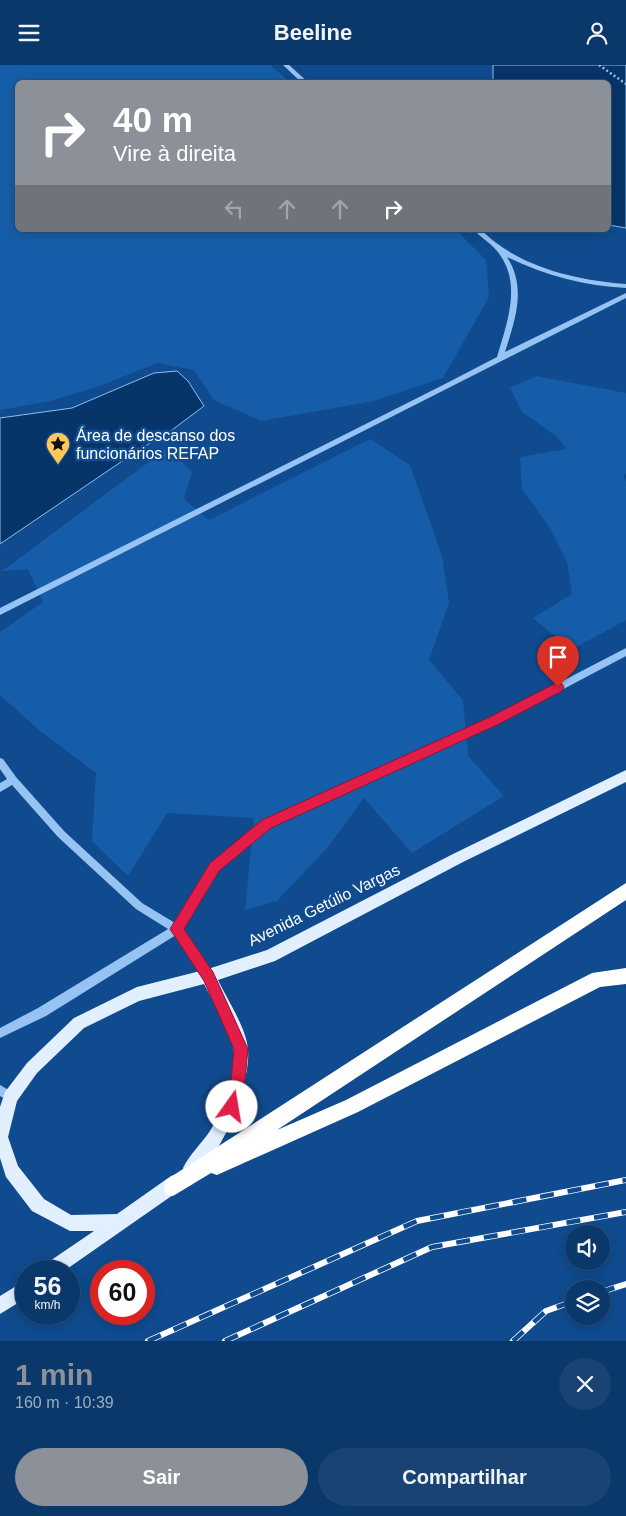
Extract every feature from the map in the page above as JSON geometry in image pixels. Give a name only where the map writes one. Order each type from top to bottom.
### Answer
[{"type":"highway","points":[[173,1187],[626,891]]},
{"type":"highway","points":[[173,1187],[352,1106],[598,979],[626,975]]},
{"type":"main road","name":"Avenida Getúlio Vargas","points":[[0,1139],[5,1094],[79,1023],[137,994],[208,976],[270,955],[458,858],[626,776]]},
{"type":"main road","points":[[66,1260],[173,1187],[201,1158],[232,1107],[238,1080],[241,1049],[208,976]]},
{"type":"main road","points":[[0,1139],[12,1171],[38,1205],[70,1223],[122,1222]]},
{"type":"main road","points":[[0,1306],[15,1296]]},
{"type":"lane","points":[[286,65],[303,80]]},
{"type":"lane","points":[[479,232],[499,249],[533,265],[568,277],[626,286]]},
{"type":"lane","points":[[499,249],[512,270],[514,287],[514,311],[500,358]]},
{"type":"lane","points":[[0,612],[626,295]]},
{"type":"lane","points":[[0,1033],[42,1012],[176,929],[214,867],[266,824],[494,721],[626,652]]},
{"type":"lane","points":[[0,762],[12,780],[61,833],[139,906],[176,929],[208,976]]},
{"type":"lane","points":[[0,788],[12,780]]},
{"type":"path","points":[[599,65],[626,84]]},
{"type":"shaded area","points":[[0,65],[270,65],[288,80],[15,80],[15,232],[458,232],[486,260],[489,297],[443,378],[374,401],[261,421],[214,400],[194,370],[157,363],[97,387],[46,402],[0,410]]},
{"type":"shaded area","points":[[493,65],[626,65],[626,228],[611,225],[611,80],[493,80]]},
{"type":"shaded area","name":"Área de descanso dos funcionários REFAP","points":[[177,371],[188,381],[204,406],[172,430],[140,449],[0,544],[0,418],[72,408],[154,373]]},
{"type":"shaded area","points":[[536,376],[626,393],[626,474],[623,475],[626,482],[626,620],[571,650],[533,618],[572,594],[567,562],[548,525],[522,489],[520,457],[567,449],[556,436],[522,412],[510,388]]},
{"type":"shaded area","points":[[370,439],[410,465],[442,556],[449,603],[429,660],[463,700],[468,756],[504,796],[412,853],[364,798],[328,847],[277,901],[245,910],[254,818],[167,813],[128,876],[92,841],[96,773],[39,730],[0,695],[0,632],[43,602],[28,569],[2,571],[169,447],[192,472],[184,499],[209,520]]},
{"type":"railway","points":[[148,1341],[417,1221],[626,1180]]},
{"type":"railway","points":[[225,1341],[432,1247],[626,1212]]},
{"type":"railway","points":[[610,1289],[626,1284]]},
{"type":"railway","points":[[513,1341],[546,1311],[565,1304]]},
{"type":"place","name":"Área de descanso dos funcionários REFAP","points":[[58,465]]},
{"type":"route","points":[[232,1107],[238,1080],[241,1049],[208,976],[176,929],[214,867],[266,824],[494,721],[558,687]]}]
